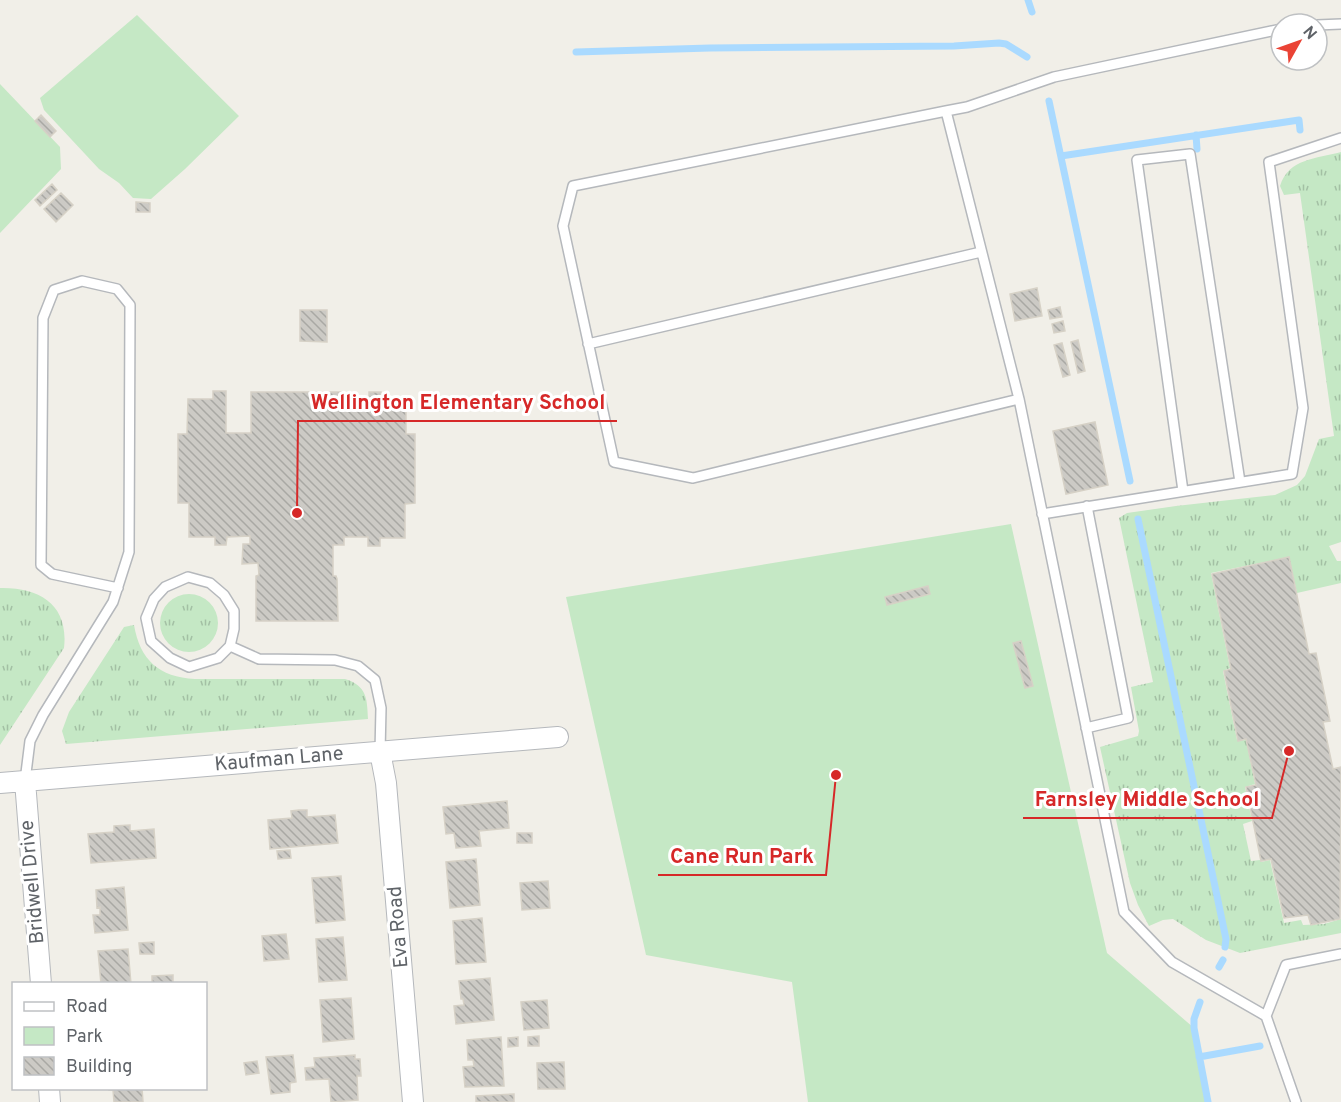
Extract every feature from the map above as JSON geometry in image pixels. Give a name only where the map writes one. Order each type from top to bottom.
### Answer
[{"type":"street","name":"Kaufman Lane","points":[[0,783],[558,736]]},
{"type":"street","name":"Eva Road","points":[[380,752],[386,783],[413,1102]]},
{"type":"street","name":"Bridwell Drive","points":[[25,781],[41,982]]},
{"type":"lane","points":[[1019,399],[693,478],[614,462],[563,226],[573,186],[967,107],[1041,80],[1065,74],[1269,32]]},
{"type":"lane","points":[[945,111],[1019,399],[1124,912],[1172,962],[1266,1016]]},
{"type":"lane","points":[[1042,514],[1292,474],[1303,408],[1269,162],[1341,138]]},
{"type":"lane","points":[[1183,491],[1137,160],[1190,154],[1240,482]]},
{"type":"lane","points":[[588,344],[981,252]]},
{"type":"lane","points":[[25,781],[30,741],[43,715],[113,602],[118,588],[129,552],[130,305],[117,289],[82,281],[54,290],[43,318],[41,565],[52,574],[118,588]]},
{"type":"lane","points":[[1086,728],[1128,718],[1087,506]]},
{"type":"lane","points":[[188,577],[210,583],[224,596],[234,611],[234,629],[230,646],[218,658],[189,666],[170,658],[151,641],[146,618],[154,599],[165,587],[188,577]]},
{"type":"lane","points":[[230,646],[259,659],[335,660],[358,666],[375,680],[381,708],[380,752]]},
{"type":"lane","points":[[1296,1102],[1266,1016],[1286,965],[1341,954]]},
{"type":"green space","points":[[137,15],[239,116],[151,199],[133,198],[119,183],[99,169],[44,110],[40,98]]},
{"type":"green space","points":[[0,84],[60,147],[61,169],[0,233]]},
{"type":"green space","points":[[1341,152],[1341,542],[1329,546],[1337,561],[1341,561],[1341,583],[1297,593],[1289,557],[1211,573],[1230,668],[1223,671],[1237,740],[1246,740],[1255,784],[1245,787],[1252,821],[1243,824],[1251,861],[1270,860],[1284,923],[1301,920],[1303,925],[1324,924],[1341,919],[1341,933],[1240,953],[1206,940],[1173,919],[1163,920],[1149,926],[1130,883],[1100,747],[1138,736],[1131,687],[1153,682],[1119,518],[1127,513],[1275,495],[1297,485],[1305,476],[1319,439],[1334,436],[1300,193],[1284,195],[1280,186],[1290,170],[1304,161]]},
{"type":"green space","points":[[1011,524],[1107,953],[1194,1028],[1209,1102],[808,1102],[792,982],[646,955],[566,597]]},
{"type":"green space","points":[[0,588],[28,591],[49,602],[62,620],[64,648],[0,745]]},
{"type":"green space","points":[[189,594],[200,596],[210,602],[216,612],[218,623],[216,634],[210,644],[200,650],[189,652],[178,650],[168,644],[162,634],[160,623],[162,612],[168,602],[178,596]]},
{"type":"green space","points":[[134,625],[146,657],[171,675],[195,679],[345,679],[362,689],[368,719],[66,744],[62,731],[69,712],[124,627]]},
{"type":"building","points":[[41,115],[56,131],[50,137],[35,121]]},
{"type":"building","points":[[52,184],[57,190],[40,206],[35,200]]},
{"type":"building","points":[[61,193],[73,205],[56,222],[44,209]]},
{"type":"building","points":[[136,202],[150,203],[150,212],[136,212]]},
{"type":"building","points":[[1037,288],[1042,316],[1015,321],[1010,294]]},
{"type":"building","points":[[1060,307],[1062,317],[1050,319],[1048,310]]},
{"type":"building","points":[[300,310],[327,310],[327,342],[300,341]]},
{"type":"building","points":[[1063,321],[1065,331],[1054,333],[1052,324]]},
{"type":"building","points":[[1078,340],[1085,371],[1078,373],[1071,342]]},
{"type":"building","points":[[1062,343],[1070,375],[1063,377],[1054,345]]},
{"type":"building","points":[[213,391],[226,391],[226,433],[251,433],[251,392],[344,392],[344,401],[369,400],[369,392],[381,392],[381,399],[406,399],[406,434],[415,434],[415,503],[405,504],[405,538],[380,538],[380,546],[368,546],[368,537],[344,537],[344,545],[333,545],[333,576],[337,579],[338,621],[256,621],[258,563],[242,564],[243,544],[250,544],[250,536],[227,537],[226,545],[215,545],[215,537],[189,537],[189,503],[178,503],[178,434],[187,434],[188,399],[213,399]]},
{"type":"building","points":[[1095,422],[1108,485],[1066,494],[1053,431]]},
{"type":"building","points":[[1289,557],[1309,654],[1316,653],[1330,721],[1323,722],[1333,769],[1341,767],[1340,919],[1311,925],[1308,915],[1284,918],[1271,859],[1261,861],[1246,787],[1256,785],[1246,739],[1238,741],[1224,671],[1231,669],[1212,574]]},
{"type":"building","points":[[928,586],[930,594],[887,605],[885,597]]},
{"type":"building","points":[[1021,641],[1033,686],[1025,688],[1013,643]]},
{"type":"building","points":[[507,801],[509,828],[479,831],[481,846],[456,848],[454,833],[446,834],[443,807]]},
{"type":"building","points":[[307,810],[307,817],[335,815],[338,843],[270,849],[268,820],[292,818],[291,811]]},
{"type":"building","points":[[130,825],[130,831],[154,829],[156,858],[91,863],[88,834],[114,832],[114,826]]},
{"type":"building","points":[[517,833],[532,833],[532,843],[517,843]]},
{"type":"building","points":[[290,850],[291,858],[278,859],[277,851]]},
{"type":"building","points":[[476,859],[480,905],[450,908],[446,862]]},
{"type":"building","points":[[341,876],[345,920],[316,923],[312,878]]},
{"type":"building","points":[[548,881],[550,908],[522,910],[520,883]]},
{"type":"building","points":[[124,887],[128,930],[95,933],[93,915],[100,915],[100,907],[97,908],[96,890]]},
{"type":"building","points":[[482,918],[486,962],[456,964],[453,921]]},
{"type":"building","points":[[286,934],[289,959],[264,961],[262,936]]},
{"type":"building","points":[[343,937],[347,980],[319,982],[316,939]]},
{"type":"building","points":[[154,942],[154,954],[140,954],[139,943]]},
{"type":"building","points":[[128,949],[131,982],[101,982],[98,951]]},
{"type":"building","points":[[173,975],[173,982],[152,982],[152,976]]},
{"type":"building","points":[[490,978],[494,1020],[456,1024],[454,1006],[464,1005],[459,981]]},
{"type":"building","points":[[351,998],[354,1039],[323,1042],[320,1000]]},
{"type":"building","points":[[547,1000],[549,1028],[524,1030],[521,1002]]},
{"type":"building","points":[[539,1036],[539,1046],[528,1046],[528,1037]]},
{"type":"building","points":[[501,1037],[504,1086],[465,1087],[463,1067],[474,1066],[473,1060],[468,1060],[467,1040]]},
{"type":"building","points":[[518,1037],[518,1046],[508,1047],[508,1038]]},
{"type":"building","points":[[293,1055],[296,1082],[290,1083],[290,1092],[271,1094],[266,1057]]},
{"type":"building","points":[[355,1055],[355,1059],[360,1059],[361,1076],[357,1076],[358,1100],[331,1102],[329,1079],[306,1080],[305,1068],[315,1067],[314,1058]]},
{"type":"building","points":[[257,1061],[259,1073],[246,1075],[244,1063]]},
{"type":"building","points":[[564,1062],[565,1089],[538,1089],[537,1063]]},
{"type":"building","points":[[113,1090],[142,1090],[143,1102],[114,1102]]},
{"type":"building","points":[[514,1094],[514,1102],[476,1102],[476,1096]]},
{"type":"waterway","points":[[1028,0],[1032,12]]},
{"type":"waterway","points":[[576,52],[710,48],[954,46],[999,43],[1006,44],[1027,57]]},
{"type":"waterway","points":[[1049,101],[1130,481]]},
{"type":"waterway","points":[[1061,156],[1299,120],[1300,130]]},
{"type":"waterway","points":[[1196,135],[1197,149]]},
{"type":"waterway","points":[[1138,519],[1226,939],[1225,947]]},
{"type":"waterway","points":[[1219,967],[1223,960]]},
{"type":"waterway","points":[[1200,1002],[1194,1019],[1194,1028],[1208,1102]]},
{"type":"waterway","points":[[1199,1057],[1260,1046]]},
{"type":"place","name":"Wellington Elementary School","points":[[297,513]]},
{"type":"place","name":"Farnsley Middle School","points":[[1289,751]]},
{"type":"place","name":"Cane Run Park","points":[[836,775]]}]
